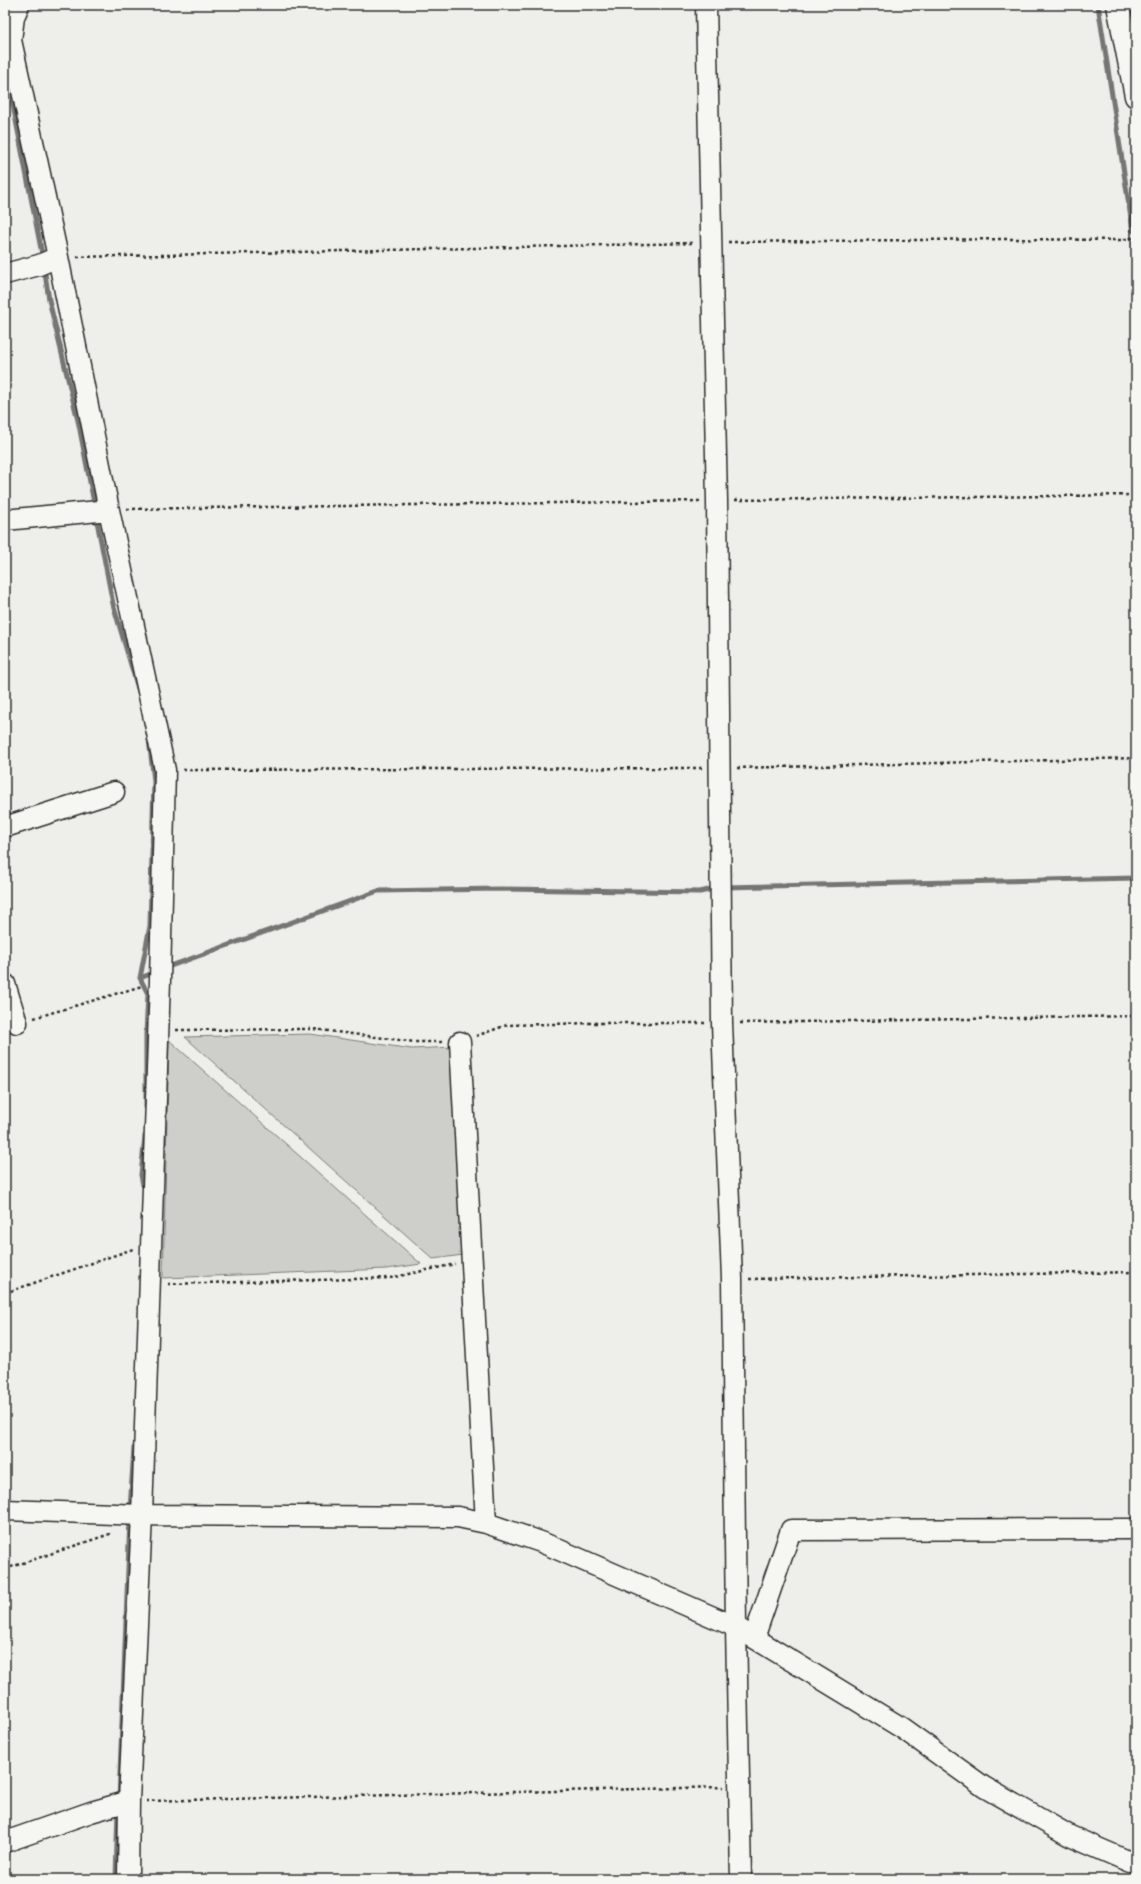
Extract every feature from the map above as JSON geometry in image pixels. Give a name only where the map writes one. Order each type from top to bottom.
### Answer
[{"type":"main road","points":[[1118,5],[1136,96]]},
{"type":"street","points":[[706,5],[710,242],[717,501],[721,768],[722,1023],[732,1279],[736,1627],[742,1879]]},
{"type":"street","points":[[12,13],[11,40],[165,770],[160,980],[142,1515],[129,1801],[128,1879]]},
{"type":"street","points":[[5,274],[39,265],[58,257]]},
{"type":"street","points":[[5,520],[109,510]]},
{"type":"street","points":[[5,827],[114,792]]},
{"type":"street","points":[[5,984],[17,1023]]},
{"type":"street","points":[[460,1042],[473,1260],[486,1523]]},
{"type":"street","points":[[5,1510],[142,1515],[458,1516],[486,1523],[540,1542],[736,1627],[902,1728],[984,1788],[1070,1836],[1130,1862],[1136,1862]]},
{"type":"street","points":[[754,1638],[791,1530],[1136,1529]]},
{"type":"street","points":[[5,1842],[91,1812],[129,1801]]},
{"type":"path","points":[[58,257],[710,242],[1007,239],[1121,240],[1136,237]]},
{"type":"path","points":[[109,510],[1136,495]]},
{"type":"path","points":[[165,770],[721,768],[1136,758]]},
{"type":"path","points":[[17,1023],[160,980]]},
{"type":"path","points":[[158,1030],[313,1029],[415,1042],[460,1042],[507,1025],[1136,1016]]},
{"type":"path","points":[[5,1293],[151,1244]]},
{"type":"path","points":[[149,1284],[390,1278],[473,1260]]},
{"type":"path","points":[[732,1279],[1136,1272]]},
{"type":"path","points":[[5,1569],[113,1532]]},
{"type":"path","points":[[129,1801],[740,1786]]},
{"type":"shaded area","points":[[310,1034],[412,1049],[453,1047],[463,1255],[433,1259],[185,1037]]},
{"type":"shaded area","points":[[169,1040],[421,1264],[387,1269],[163,1278]]},
{"type":"waterway","points":[[1098,5],[1133,231]]},
{"type":"waterway","points":[[5,64],[43,259]]},
{"type":"waterway","points":[[1134,241],[1136,262]]},
{"type":"waterway","points":[[44,267],[49,300],[79,425],[95,508]]},
{"type":"waterway","points":[[96,516],[113,604],[139,692]]},
{"type":"waterway","points":[[146,1108],[146,1034],[148,994],[140,978],[150,926],[154,781],[149,739]]},
{"type":"waterway","points":[[725,887],[1136,878]]},
{"type":"waterway","points":[[165,968],[378,891],[500,889],[700,892],[717,888]]},
{"type":"waterway","points":[[140,978],[156,972]]},
{"type":"waterway","points":[[143,1185],[141,1175],[145,1136]]},
{"type":"waterway","points":[[130,1510],[134,1448]]},
{"type":"waterway","points":[[119,1800],[130,1518]]},
{"type":"waterway","points":[[116,1879],[118,1808]]}]
